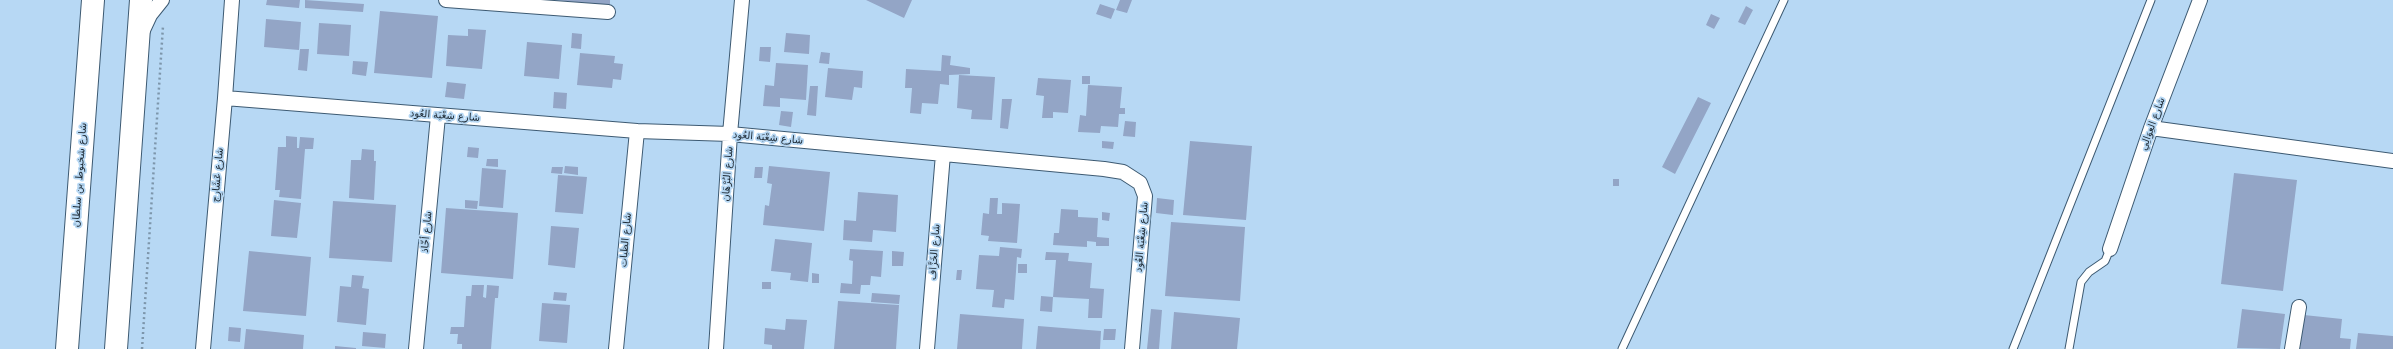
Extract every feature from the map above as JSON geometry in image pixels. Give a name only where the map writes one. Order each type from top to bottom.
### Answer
[{"type":"main road","name":"شارع شخبوط بن سلطان","points":[[67,349],[93,0]]},
{"type":"main road","points":[[116,349],[141,0]]},
{"type":"street","points":[[138,48],[150,15],[162,0]]},
{"type":"street","name":"شارع عَشَارِج","points":[[202,349],[226,98],[232,0]]},
{"type":"street","points":[[446,0],[608,12]]},
{"type":"street","name":"شارع البُرْهَان","points":[[716,349],[730,134],[742,0]]},
{"type":"street","name":"شارع العِوَالِي","points":[[2110,249],[2151,128],[2200,0]]},
{"type":"street","name":"شارع شِعْبَة العُود","points":[[226,98],[637,131],[730,134],[1112,170],[1128,174],[1140,183],[1145,196],[1132,349]]},
{"type":"street","name":"شارع أخّاذ","points":[[416,349],[438,116]]},
{"type":"street","points":[[2151,128],[2393,161]]},
{"type":"street","name":"شارع الظبات","points":[[616,349],[637,131]]},
{"type":"street","name":"شارع الخَزَّاف","points":[[927,349],[942,154]]},
{"type":"street","points":[[2292,349],[2299,307]]},
{"type":"lane","points":[[1622,349],[1784,0]]},
{"type":"lane","points":[[2013,349],[2151,0]]},
{"type":"lane","points":[[2069,349],[2081,282],[2089,272],[2104,261],[2110,249]]},
{"type":"path","points":[[142,349],[163,23]]},
{"type":"building","points":[[267,0],[300,0],[299,8],[266,5]]},
{"type":"building","points":[[305,0],[364,4],[363,12],[305,8]]},
{"type":"building","points":[[554,0],[610,0],[610,5]]},
{"type":"building","points":[[866,0],[912,0],[904,18]]},
{"type":"building","points":[[1120,0],[1132,0],[1127,13],[1116,10]]},
{"type":"building","points":[[1100,4],[1115,9],[1111,19],[1096,14]]},
{"type":"building","points":[[1746,6],[1753,10],[1745,25],[1738,22]]},
{"type":"building","points":[[380,11],[438,16],[432,78],[374,73]]},
{"type":"building","points":[[1711,14],[1720,18],[1714,29],[1706,25]]},
{"type":"building","points":[[266,19],[301,22],[299,50],[264,47]]},
{"type":"building","points":[[319,23],[351,25],[349,56],[317,54]]},
{"type":"building","points":[[468,29],[486,30],[482,69],[446,66],[448,35],[468,36]]},
{"type":"building","points":[[572,33],[582,34],[581,49],[571,48]]},
{"type":"building","points":[[786,33],[810,35],[809,54],[784,52]]},
{"type":"building","points":[[527,42],[562,45],[559,79],[524,76]]},
{"type":"building","points":[[760,47],[771,47],[770,62],[759,61]]},
{"type":"building","points":[[300,49],[309,49],[307,71],[298,70]]},
{"type":"building","points":[[821,52],[830,53],[829,64],[819,63]]},
{"type":"building","points":[[580,53],[615,56],[614,63],[623,64],[621,80],[613,79],[612,88],[577,85]]},
{"type":"building","points":[[942,55],[951,56],[950,65],[970,68],[970,74],[949,75],[949,85],[940,84],[938,104],[922,103],[921,114],[910,113],[912,88],[905,88],[906,69],[941,71]]},
{"type":"building","points":[[353,61],[368,62],[366,76],[352,74]]},
{"type":"building","points":[[776,63],[808,65],[806,100],[780,98],[780,107],[763,106],[765,85],[774,86]]},
{"type":"building","points":[[828,68],[863,71],[862,88],[854,87],[852,100],[825,97]]},
{"type":"building","points":[[959,75],[995,77],[992,120],[971,119],[972,110],[957,108]]},
{"type":"building","points":[[1082,76],[1090,76],[1090,84],[1082,84]]},
{"type":"building","points":[[1038,78],[1071,80],[1068,113],[1053,112],[1053,118],[1042,118],[1044,96],[1036,95]]},
{"type":"building","points":[[447,82],[466,84],[464,99],[445,97]]},
{"type":"building","points":[[1088,85],[1122,87],[1120,108],[1125,108],[1125,114],[1119,114],[1118,127],[1101,126],[1100,133],[1078,132],[1080,115],[1086,116]]},
{"type":"building","points":[[810,86],[818,86],[816,116],[807,115]]},
{"type":"building","points":[[554,92],[567,93],[566,109],[553,108]]},
{"type":"building","points":[[1698,97],[1711,103],[1675,174],[1662,167]]},
{"type":"building","points":[[1002,99],[1012,99],[1008,129],[1000,128]]},
{"type":"building","points":[[781,111],[793,112],[791,127],[779,125]]},
{"type":"building","points":[[1125,121],[1136,122],[1135,137],[1123,136]]},
{"type":"building","points":[[286,136],[297,137],[297,148],[299,148],[300,137],[314,138],[313,149],[305,149],[301,199],[279,197],[280,190],[275,190],[278,147],[286,147]]},
{"type":"building","points":[[1102,141],[1114,142],[1113,149],[1102,148]]},
{"type":"building","points":[[1190,141],[1252,146],[1246,220],[1183,215]]},
{"type":"building","points":[[468,147],[479,148],[478,158],[467,157]]},
{"type":"building","points":[[362,149],[374,150],[374,161],[376,161],[374,200],[349,198],[351,160],[361,160]]},
{"type":"building","points":[[487,159],[498,159],[498,167],[486,166]]},
{"type":"building","points":[[565,166],[578,167],[578,175],[564,173]]},
{"type":"building","points":[[769,166],[830,172],[824,231],[763,225],[765,205],[769,206],[772,184],[767,183]]},
{"type":"building","points":[[552,167],[563,167],[562,174],[551,173]]},
{"type":"building","points":[[755,167],[763,167],[762,178],[754,178]]},
{"type":"building","points":[[482,168],[506,170],[503,208],[479,206]]},
{"type":"building","points":[[2234,173],[2297,180],[2283,291],[2221,284]]},
{"type":"building","points":[[558,175],[587,177],[583,214],[555,212]]},
{"type":"building","points":[[1613,179],[1619,179],[1619,186],[1613,186]]},
{"type":"building","points":[[858,192],[898,195],[896,232],[873,230],[872,242],[843,240],[844,220],[856,221]]},
{"type":"building","points":[[990,198],[998,198],[997,214],[1002,214],[1002,203],[1020,204],[1017,243],[988,241],[989,236],[981,235],[983,213],[989,214]]},
{"type":"building","points":[[1157,198],[1174,200],[1173,215],[1156,213]]},
{"type":"building","points":[[274,200],[301,203],[297,238],[271,236]]},
{"type":"building","points":[[465,200],[478,201],[477,209],[465,208]]},
{"type":"building","points":[[333,201],[396,205],[392,262],[329,258]]},
{"type":"building","points":[[446,208],[518,213],[513,279],[441,273]]},
{"type":"building","points":[[1061,209],[1078,210],[1078,217],[1098,218],[1097,237],[1109,238],[1109,246],[1096,246],[1096,242],[1087,241],[1087,247],[1053,245],[1054,233],[1059,233]]},
{"type":"building","points":[[1102,212],[1110,213],[1109,221],[1102,220]]},
{"type":"building","points":[[1171,222],[1245,227],[1240,301],[1165,296]]},
{"type":"building","points":[[551,226],[579,228],[575,268],[548,265]]},
{"type":"building","points":[[775,239],[812,243],[808,282],[790,280],[791,273],[771,271]]},
{"type":"building","points":[[1000,247],[1022,249],[1021,258],[1017,257],[1014,300],[1005,299],[1004,308],[992,307],[994,290],[976,289],[979,255],[999,256]]},
{"type":"building","points":[[850,249],[883,251],[881,277],[871,276],[870,285],[861,285],[860,294],[840,293],[841,283],[852,284],[853,261],[849,260]]},
{"type":"building","points":[[249,251],[311,257],[306,316],[243,311]]},
{"type":"building","points":[[892,251],[904,252],[903,266],[892,266]]},
{"type":"building","points":[[1046,252],[1069,253],[1068,261],[1092,263],[1090,288],[1104,289],[1102,318],[1088,318],[1089,299],[1053,297],[1056,260],[1045,260]]},
{"type":"building","points":[[1018,264],[1027,264],[1027,273],[1018,273]]},
{"type":"building","points":[[957,270],[962,270],[961,280],[956,280]]},
{"type":"building","points":[[812,273],[819,274],[819,283],[812,283]]},
{"type":"building","points":[[352,275],[364,276],[362,288],[369,289],[366,325],[337,322],[340,286],[351,287]]},
{"type":"building","points":[[762,282],[771,282],[771,289],[762,289]]},
{"type":"building","points":[[472,285],[484,285],[483,297],[486,298],[487,285],[499,286],[498,298],[495,298],[491,349],[462,349],[462,344],[457,344],[458,334],[450,334],[451,327],[464,327],[466,296],[471,296]]},
{"type":"building","points":[[554,292],[567,293],[566,301],[553,300]]},
{"type":"building","points":[[872,293],[900,295],[899,304],[871,302]]},
{"type":"building","points":[[1041,296],[1053,297],[1052,312],[1040,311]]},
{"type":"building","points":[[838,301],[899,305],[896,349],[834,349]]},
{"type":"building","points":[[542,303],[570,305],[567,343],[539,341]]},
{"type":"building","points":[[1151,309],[1162,310],[1159,349],[1147,349]]},
{"type":"building","points":[[2242,309],[2285,314],[2280,349],[2237,348]]},
{"type":"building","points":[[1174,312],[1240,318],[1237,349],[1171,349]]},
{"type":"building","points":[[960,314],[1024,319],[1022,349],[957,349]]},
{"type":"building","points":[[2304,315],[2342,319],[2340,338],[2351,339],[2350,349],[2300,349]]},
{"type":"building","points":[[786,319],[807,320],[804,349],[772,349],[772,345],[764,344],[765,328],[785,330]]},
{"type":"building","points":[[1038,326],[1101,331],[1100,349],[1036,349]]},
{"type":"building","points":[[229,327],[241,328],[240,342],[228,341]]},
{"type":"building","points":[[246,329],[304,335],[303,349],[244,349]]},
{"type":"building","points":[[1104,329],[1116,329],[1115,340],[1103,340]]},
{"type":"building","points":[[363,332],[386,334],[385,348],[362,346]]},
{"type":"building","points":[[2358,333],[2393,336],[2393,349],[2356,349]]},
{"type":"building","points":[[335,346],[356,348],[356,349],[335,349]]}]
